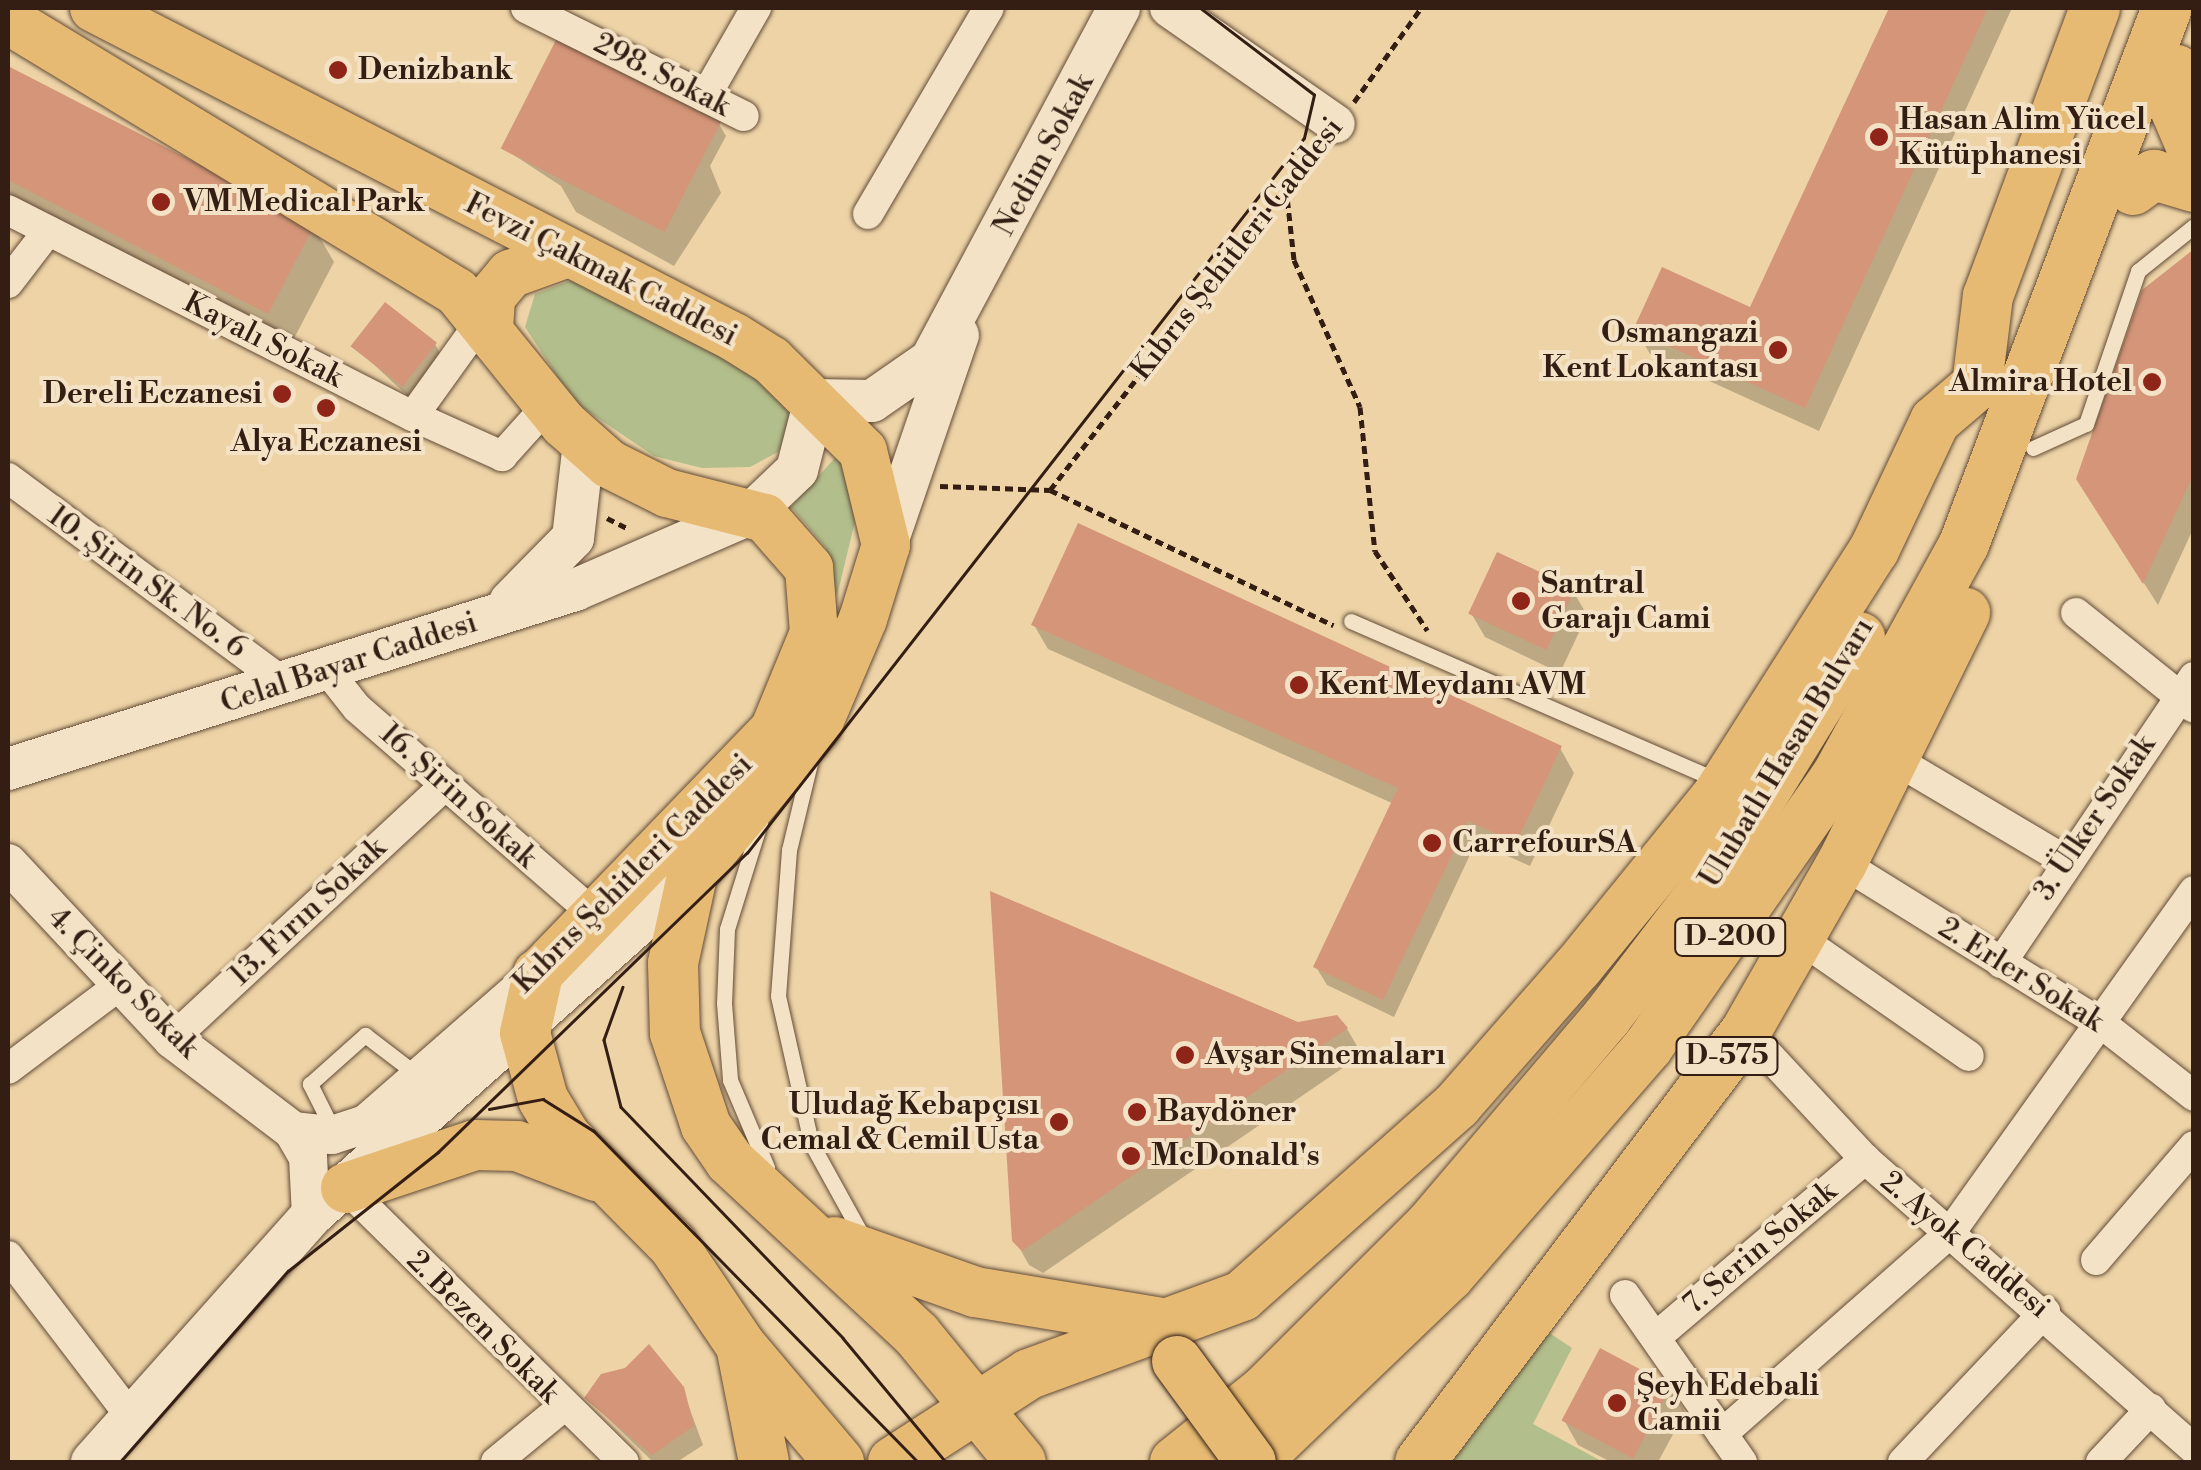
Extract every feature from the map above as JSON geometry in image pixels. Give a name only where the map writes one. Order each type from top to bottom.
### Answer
[{"type":"highway","points":[[893,1462],[975,1401],[1175,1343],[1242,1296],[1457,1106],[1725,784],[1874,550],[1935,421],[1977,385],[1988,296],[2096,8]]},
{"type":"highway","name":"Ulubatlı Hasan Bulvarı","points":[[1175,1462],[1264,1391],[1431,1224],[1704,890],[1867,624],[1977,385],[2130,8]]},
{"type":"highway","name":"Ulubatlı Hasan Bulvarı","points":[[1253,1462],[1449,1276],[1648,1047],[1749,912],[1836,778],[1964,544],[2166,8]]},
{"type":"highway","points":[[2185,48],[2176,111],[2194,153]]},
{"type":"highway","points":[[1968,608],[2034,448],[2185,48]]},
{"type":"highway","points":[[2133,190],[2154,174],[2194,187]]},
{"type":"highway","name":"D-575","points":[[1420,1462],[1746,1031],[1802,940],[1968,608],[2054,310]]},
{"type":"highway","points":[[692,876],[673,963],[682,1070],[730,1161],[918,1334],[975,1401],[1014,1456]]},
{"type":"highway","points":[[538,974],[525,1033],[543,1099],[612,1188],[673,1246],[741,1346],[839,1462]]},
{"type":"highway","points":[[329,1202],[475,1145],[572,1163],[612,1188]]},
{"type":"highway","points":[[805,1230],[991,1296],[1175,1343],[1253,1462]]},
{"type":"highway","points":[[741,1346],[764,1462]]},
{"type":"main road","name":"Fevzi Çakmak Caddesi","points":[[94,8],[734,337],[815,400],[863,452],[894,525]]},
{"type":"main road","name":"Nedim Sokak","points":[[966,301],[1119,8]]},
{"type":"main road","points":[[8,20],[457,292],[565,424],[638,482],[758,516]]},
{"type":"main road","points":[[485,324],[492,297],[510,274],[568,253]]},
{"type":"main road","points":[[815,400],[872,401],[913,380],[966,301]]},
{"type":"main road","points":[[92,1462],[329,1202],[525,1033],[692,876],[817,727],[894,525],[966,301]]},
{"type":"main road","name":"Celal Bayar Caddesi","points":[[8,769],[288,685],[688,548],[758,516],[797,470],[815,400]]},
{"type":"main road","points":[[480,620],[535,586],[573,538],[565,424]]},
{"type":"main road","name":"Kıbrıs Şehitleri Caddesi","points":[[538,974],[774,730],[804,668],[817,602],[809,568],[758,516]]},
{"type":"street","name":"298. Sokak","points":[[526,8],[744,116]]},
{"type":"street","points":[[705,97],[756,8]]},
{"type":"street","points":[[868,214],[988,8]]},
{"type":"street","points":[[1169,8],[1336,124]]},
{"type":"street","name":"Kayalı Sokak","points":[[8,210],[414,416],[502,456],[565,424]]},
{"type":"street","points":[[8,284],[48,231]]},
{"type":"street","points":[[414,416],[485,324]]},
{"type":"street","name":"10. Şirin Sk. No. 6","points":[[8,478],[288,685]]},
{"type":"street","points":[[2076,612],[2188,693]]},
{"type":"street","name":"16. Şirin Sokak","points":[[327,670],[444,785],[595,915]]},
{"type":"street","name":"3. Ülker Sokak","points":[[2001,963],[2065,860],[2188,693]]},
{"type":"street","points":[[1894,759],[2065,860]]},
{"type":"street","name":"13. Fırın Sokak","points":[[172,1039],[444,785]]},
{"type":"street","name":"4. Çinko Sokak","points":[[8,863],[172,1039],[293,1131]]},
{"type":"street","name":"2. Erler Sokak","points":[[1842,863],[2102,1024],[2194,1096]]},
{"type":"street","points":[[1722,1434],[1950,1233],[2102,1024],[2182,935],[2194,891]]},
{"type":"street","points":[[1802,940],[1970,1056]]},
{"type":"street","name":"Kıbrıs Şehitleri Caddesi","points":[[336,1134],[366,1124],[538,974]]},
{"type":"street","points":[[8,1069],[120,985]]},
{"type":"street","name":"2. Ayok Caddesi","points":[[1746,1031],[1865,1159],[2045,1312],[2194,1450]]},
{"type":"street","points":[[293,1131],[329,1202]]},
{"type":"street","points":[[293,1131],[336,1134]]},
{"type":"street","points":[[2096,1260],[2194,1146]]},
{"type":"street","name":"7. Serin Sokak","points":[[1656,1337],[1865,1159]]},
{"type":"street","name":"2. Bezen Sokak","points":[[329,1202],[624,1462]]},
{"type":"street","points":[[8,1256],[131,1417]]},
{"type":"street","points":[[1625,1295],[1742,1462]]},
{"type":"street","points":[[1903,1462],[2045,1312]]},
{"type":"street","points":[[496,1462],[564,1406]]},
{"type":"street","points":[[2101,1462],[2151,1409]]},
{"type":"lane","points":[[2034,448],[2086,424],[2138,272],[2194,226]]},
{"type":"lane","points":[[1349,626],[1450,664],[1725,784]]},
{"type":"lane","points":[[817,727],[789,850],[778,996],[811,1143],[918,1334]]},
{"type":"lane","points":[[785,768],[727,929],[724,1003],[730,1080],[755,1148],[805,1230]]},
{"type":"lane","points":[[336,1134],[310,1084],[364,1035],[420,1077]]},
{"type":"path","name":"Kıbrıs Şehitleri Caddesi","points":[[1050,490],[1285,185],[1413,31],[1421,8]]},
{"type":"path","points":[[1285,185],[1294,260],[1360,407],[1375,551],[1450,664]]},
{"type":"path","points":[[894,525],[938,487],[982,481],[1050,490],[1349,626]]},
{"type":"green space","points":[[572,280],[791,391],[793,432],[778,452],[750,467],[702,468],[654,456],[574,402],[525,327],[535,294]]},
{"type":"green space","points":[[841,451],[855,521],[837,596],[826,548],[791,507]]},
{"type":"green space","points":[[1548,1332],[1572,1348],[1533,1424],[1603,1462],[1448,1462]]},
{"type":"building","name":"Hasan Alim Yücel Kütüphanesi","points":[[1889,8],[1988,8],[1805,408],[1633,330],[1662,267],[1750,307]]},
{"type":"building","points":[[557,38],[721,122],[665,232],[501,148]]},
{"type":"building","name":"VM Medical Park","points":[[8,66],[315,224],[268,314],[8,180]]},
{"type":"building","name":"Almira Hotel","points":[[2194,249],[2194,473],[2143,584],[2076,479],[2142,290]]},
{"type":"building","points":[[385,302],[437,343],[403,387],[351,346]]},
{"type":"building","name":"Kent Meydanı AVM","points":[[1078,523],[1562,746],[1516,843],[1468,821],[1383,1000],[1313,967],[1398,788],[1031,625]]},
{"type":"building","name":"Santral Garajı Cami","points":[[1497,552],[1575,588],[1546,650],[1468,614]]},
{"type":"building","points":[[990,891],[1298,1022],[1337,1015],[1348,1028],[1022,1251],[1012,1241]]},
{"type":"building","points":[[649,1344],[684,1387],[694,1426],[652,1455],[584,1398],[601,1374],[625,1368]]},
{"type":"building","name":"Şeyh Edebali Camii","points":[[1600,1348],[1672,1386],[1633,1458],[1562,1420]]},
{"type":"tram line","points":[[120,1462],[288,1271],[438,1152],[747,853],[1304,138],[1314,95],[1200,8]]},
{"type":"tram line","points":[[623,987],[604,1040],[621,1107],[843,1338],[946,1462]]},
{"type":"tram line","points":[[489,1109],[543,1099],[594,1131],[918,1462]]},
{"type":"place","name":"Denizbank","points":[[338,70]]},
{"type":"place","name":"Hasan Alim Yücel Kütüphanesi","points":[[1879,137]]},
{"type":"place","name":"VM Medical Park","points":[[161,202]]},
{"type":"place","name":"Osmangazi Kent Lokantası","points":[[1778,350]]},
{"type":"place","name":"Almira Hotel","points":[[2152,382]]},
{"type":"place","name":"Dereli Eczanesi","points":[[282,394]]},
{"type":"place","name":"Alya Eczanesi","points":[[326,408]]},
{"type":"place","name":"Santral Garajı Cami","points":[[1521,601]]},
{"type":"place","name":"Kent Meydanı AVM","points":[[1299,685]]},
{"type":"place","name":"CarrefourSA","points":[[1432,843]]},
{"type":"place","name":"Avşar Sinemaları","points":[[1185,1055]]},
{"type":"place","name":"Baydöner","points":[[1137,1112]]},
{"type":"place","name":"Uludağ Kebapçısı Cemal & Cemil Usta","points":[[1059,1122]]},
{"type":"place","name":"McDonald's","points":[[1131,1156]]},
{"type":"place","name":"Şeyh Edebali Camii","points":[[1617,1403]]}]
